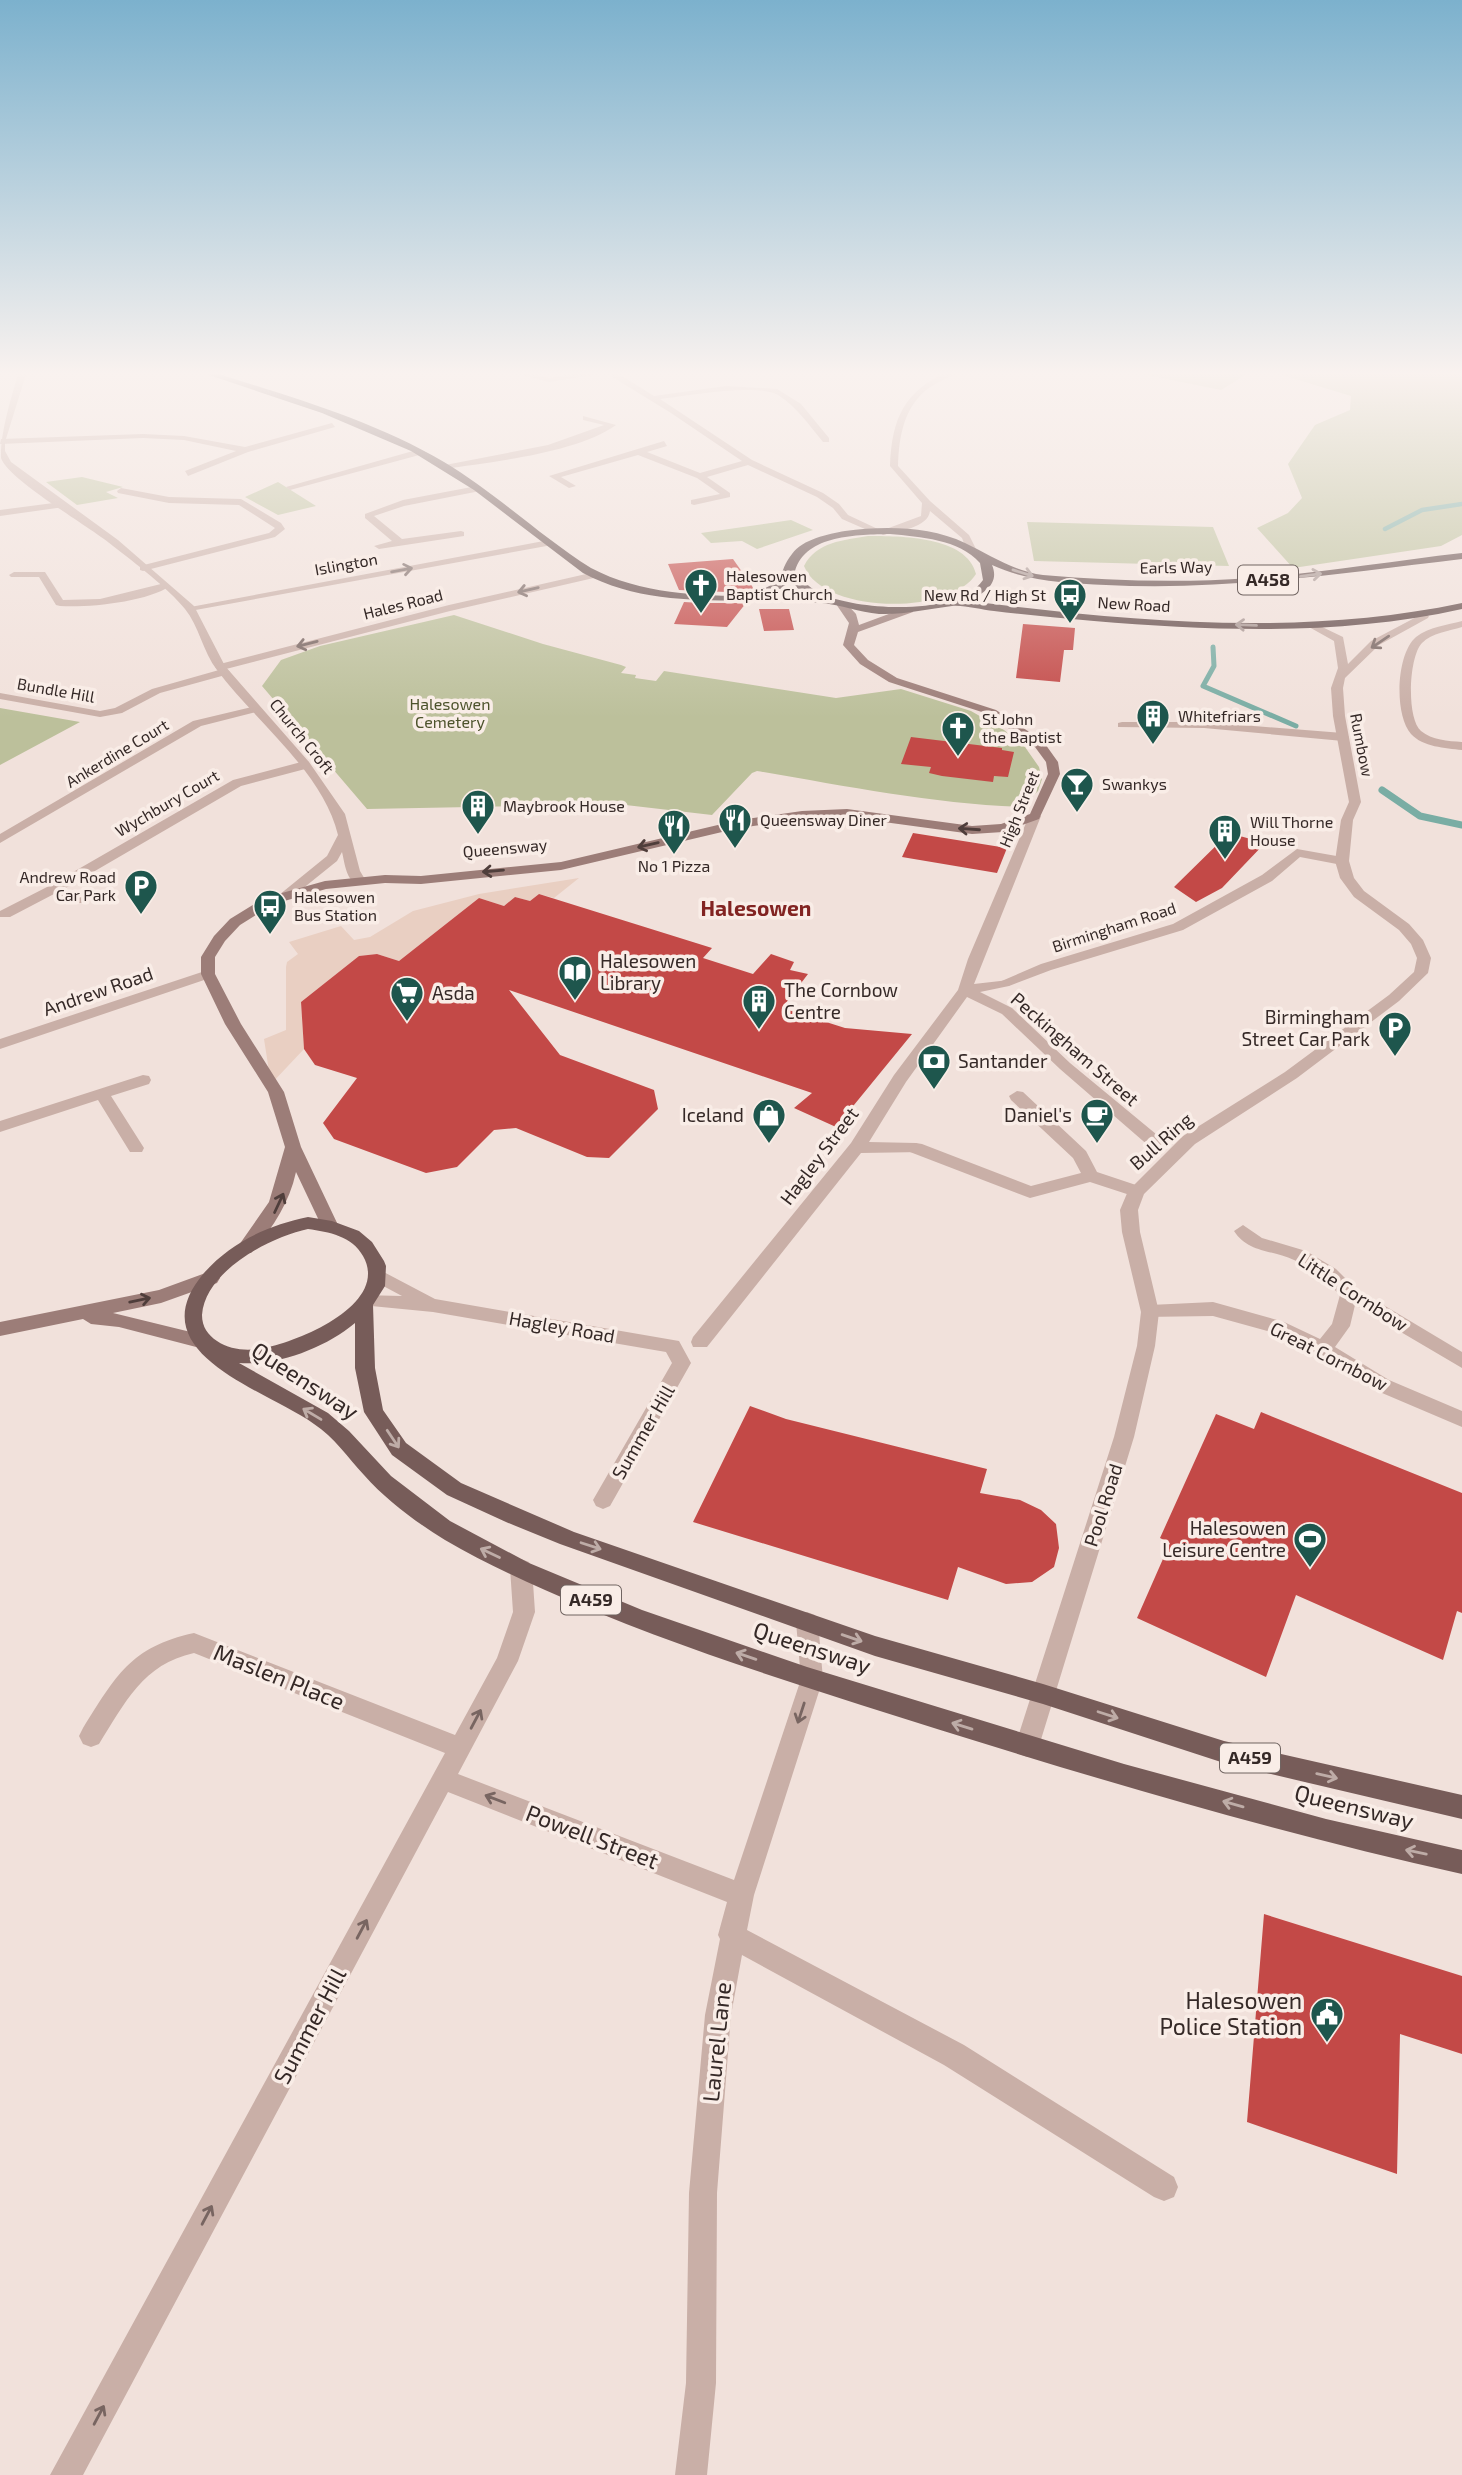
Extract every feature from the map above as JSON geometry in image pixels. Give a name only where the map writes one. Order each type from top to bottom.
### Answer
[{"type":"highway","name":"A458","points":[[473,486],[595,575],[626,586],[679,596],[828,600]]},
{"type":"highway","name":"A458","points":[[743,598],[782,584],[790,572],[791,561],[810,545],[833,537],[880,531],[933,537],[974,553],[988,566],[988,581],[974,595],[954,603],[909,610],[870,609],[828,600],[802,587],[790,572]]},
{"type":"highway","name":"Earls Way","points":[[974,553],[1016,572],[1040,578],[1150,584],[1251,581],[1462,556]]},
{"type":"highway","name":"New Road","points":[[954,603],[1145,621],[1314,627]]},
{"type":"highway","name":"A458","points":[[1314,627],[1424,616],[1462,606]]},
{"type":"main road","points":[[841,604],[853,616],[855,630],[909,610]]},
{"type":"main road","name":"High Street","points":[[855,630],[848,645],[851,651],[893,680],[992,712],[1039,744],[1052,762],[1054,774],[1035,817]]},
{"type":"main road","name":"Queensway","points":[[208,974],[208,957],[219,939],[235,922],[285,895],[326,885],[359,881],[421,880],[561,866],[739,824],[802,815],[846,813],[972,830],[1003,828],[1035,817]]},
{"type":"main road","points":[[208,974],[233,1024],[276,1093],[293,1147],[328,1225]]},
{"type":"main road","points":[[205,1345],[193,1315],[200,1296],[211,1278],[244,1250],[266,1226],[282,1200],[293,1147]]},
{"type":"main road","points":[[73,1315],[119,1320],[205,1345],[231,1357],[255,1357],[290,1350],[330,1332],[365,1302],[378,1275],[376,1259],[367,1248],[345,1231],[328,1225],[308,1223],[289,1226],[244,1250]]},
{"type":"main road","points":[[0,1329],[161,1296],[211,1278]]},
{"type":"main road","name":"Queensway","points":[[365,1302],[365,1368],[374,1412],[399,1449],[454,1489],[567,1538],[875,1646],[1043,1694],[1224,1752],[1462,1807]]},
{"type":"main road","name":"Queensway","points":[[205,1345],[246,1378],[322,1419],[350,1443],[373,1472],[421,1513],[465,1541],[648,1623],[813,1679],[1027,1746],[1370,1843],[1462,1862]]},
{"type":"street","points":[[38,486],[115,542],[190,608]]},
{"type":"street","points":[[694,502],[727,495],[715,486]]},
{"type":"street","points":[[802,486],[836,506],[845,517],[880,531],[920,521],[925,517],[927,503]]},
{"type":"street","points":[[912,486],[966,537],[974,553]]},
{"type":"street","points":[[400,542],[368,516],[374,511],[477,489]]},
{"type":"street","points":[[121,491],[169,500],[241,502],[278,525],[280,529],[272,535],[143,568]]},
{"type":"street","points":[[5,513],[61,505]]},
{"type":"street","points":[[833,537],[842,528],[845,517]]},
{"type":"street","points":[[379,546],[461,534]]},
{"type":"street","name":"Islington","points":[[190,608],[549,543]]},
{"type":"street","points":[[14,575],[42,574],[60,603],[78,606],[165,586]]},
{"type":"street","name":"Hales Road","points":[[223,670],[449,608],[595,575]]},
{"type":"street","name":"Church Croft","points":[[190,608],[223,670],[305,765],[339,814],[353,871],[359,881]]},
{"type":"street","points":[[1342,676],[1376,643],[1424,616]]},
{"type":"street","points":[[1462,624],[1427,635],[1414,645],[1407,673],[1405,707],[1407,722],[1417,736],[1430,742],[1462,746]]},
{"type":"street","name":"Rumbow","points":[[1314,627],[1339,639],[1342,676],[1337,688],[1355,802],[1347,820],[1342,861]]},
{"type":"street","name":"Bundle Hill","points":[[0,696],[100,714],[118,711],[156,691],[223,670]]},
{"type":"street","name":"Ankerdine Court","points":[[0,839],[197,723],[256,709]]},
{"type":"street","points":[[1122,725],[1204,725],[1343,737]]},
{"type":"street","name":"Wychbury Court","points":[[5,914],[54,889],[237,783],[305,765]]},
{"type":"street","name":"High Street","points":[[965,990],[975,959],[1035,817]]},
{"type":"street","points":[[285,895],[332,858],[344,835]]},
{"type":"street","name":"Birmingham Road","points":[[965,990],[1004,983],[1046,967],[1178,927],[1267,878],[1297,853],[1342,861]]},
{"type":"street","name":"Bull Ring","points":[[1150,1312],[1131,1232],[1129,1210],[1136,1191],[1189,1140],[1319,1054],[1394,998],[1420,973],[1424,958],[1418,943],[1404,927],[1359,894],[1347,878],[1342,861]]},
{"type":"street","points":[[54,889],[79,900]]},
{"type":"street","name":"Andrew Road","points":[[0,1044],[208,974]]},
{"type":"street","name":"Peckingham Street","points":[[965,990],[1007,1011],[1065,1066],[1156,1143]]},
{"type":"street","name":"Hagley Street","points":[[700,1342],[857,1147],[900,1079],[965,990]]},
{"type":"street","points":[[0,1126],[144,1080]]},
{"type":"street","points":[[102,1094],[136,1148]]},
{"type":"street","points":[[1017,1096],[1080,1155],[1091,1176]]},
{"type":"street","points":[[857,1147],[916,1148],[1030,1192],[1091,1176],[1136,1191]]},
{"type":"street","name":"Little Cornbow","points":[[1243,1231],[1256,1242],[1300,1255],[1330,1274],[1349,1293],[1462,1360]]},
{"type":"street","name":"Hagley Road","points":[[378,1275],[433,1305]]},
{"type":"street","points":[[1323,1349],[1341,1326],[1349,1293]]},
{"type":"street","name":"Hagley Road","points":[[365,1302],[433,1305],[672,1346],[682,1363]]},
{"type":"street","name":"Great Cornbow","points":[[1150,1312],[1213,1309],[1277,1327],[1323,1349],[1382,1385],[1462,1419]]},
{"type":"street","name":"Pool Road","points":[[1027,1746],[1124,1437],[1146,1346],[1150,1312]]},
{"type":"street","name":"Summer Hill","points":[[603,1500],[682,1363]]},
{"type":"street","name":"Summer Hill","points":[[66,2475],[507,1661],[524,1612],[521,1568]]},
{"type":"street","name":"Laurel Lane","points":[[691,2475],[701,2383],[703,2193],[718,2015],[741,1895],[813,1679],[807,1622]]},
{"type":"street","name":"Maslen Place","points":[[91,1736],[127,1679],[167,1649],[194,1643],[460,1748]]},
{"type":"street","name":"Powell Street","points":[[443,1779],[741,1895]]},
{"type":"street","points":[[732,1935],[954,2055],[1164,2187]]},
{"type":"green space","points":[[52,486],[123,487],[106,492],[118,498],[77,505]]},
{"type":"green space","points":[[268,486],[285,486],[316,506],[278,515],[245,497]]},
{"type":"green space","points":[[1297,486],[1462,486],[1462,535],[1441,546],[1293,568],[1257,528],[1288,513],[1302,498]]},
{"type":"green space","points":[[791,520],[813,530],[757,549],[742,541],[711,543],[701,533]]},
{"type":"green space","points":[[1027,522],[1213,527],[1229,566],[1034,561]]},
{"type":"green space","points":[[868,536],[914,538],[946,545],[970,561],[976,574],[962,588],[941,597],[915,603],[887,604],[860,601],[835,593],[816,582],[804,566],[809,558],[823,547]]},
{"type":"green space","name":"Halesowen Cemetery","points":[[454,615],[543,644],[621,665],[626,667],[621,673],[636,675],[635,678],[656,681],[664,671],[836,698],[901,689],[971,711],[1004,730],[1025,747],[1039,767],[1042,779],[1038,791],[1022,807],[922,798],[757,771],[712,815],[617,804],[367,809],[262,686],[281,660],[320,646]]},
{"type":"green space","points":[[0,708],[80,722],[0,765]]},
{"type":"shaded area","points":[[579,878],[554,898],[539,894],[530,901],[515,897],[504,906],[479,898],[399,961],[377,954],[359,956],[301,1002],[304,1049],[271,1084],[264,1039],[286,1030],[286,967],[287,962],[298,954],[289,942],[341,926],[354,940],[370,937],[413,911],[479,894]]},
{"type":"building","points":[[733,559],[754,589],[750,593],[679,590],[668,564]]},
{"type":"building","name":"Halesowen Baptist Church","points":[[684,602],[746,603],[727,627],[674,624]]},
{"type":"building","points":[[759,609],[789,609],[794,630],[764,631]]},
{"type":"building","points":[[1023,624],[1075,628],[1073,650],[1064,650],[1060,682],[1016,678]]},
{"type":"building","name":"St John the Baptist","points":[[911,737],[1002,748],[1014,752],[1008,777],[994,776],[993,782],[942,776],[929,773],[931,767],[901,764]]},
{"type":"building","points":[[913,833],[1007,848],[997,873],[902,857]]},
{"type":"building","name":"Will Thorne House","points":[[1229,833],[1265,843],[1222,888],[1196,902],[1174,887]]},
{"type":"building","name":"The Cornbow Centre","points":[[539,894],[712,948],[703,958],[753,974],[771,954],[794,962],[790,970],[808,974],[782,1008],[845,1028],[912,1034],[836,1127],[794,1108],[812,1093],[509,990],[560,1055],[654,1090],[658,1109],[609,1158],[587,1157],[516,1128],[494,1130],[457,1167],[426,1173],[334,1139],[323,1123],[357,1078],[315,1065],[304,1049],[301,1002],[359,956],[377,954],[399,961],[479,898],[504,906],[515,897],[530,901]]},
{"type":"building","points":[[750,1406],[786,1419],[987,1469],[980,1493],[1020,1500],[1041,1510],[1056,1524],[1059,1548],[1054,1567],[1032,1582],[1006,1584],[958,1567],[948,1600],[693,1522]]},
{"type":"building","name":"Halesowen Leisure Centre","points":[[1261,1412],[1462,1493],[1462,1613],[1457,1611],[1443,1660],[1296,1595],[1266,1677],[1137,1618],[1170,1543],[1160,1538],[1216,1414],[1254,1429]]},
{"type":"building","name":"Halesowen Police Station","points":[[1264,1914],[1462,1976],[1462,2054],[1400,2034],[1397,2174],[1247,2122]]},
{"type":"waterway","points":[[1385,529],[1422,510],[1462,504]]},
{"type":"waterway","points":[[1213,647],[1214,666],[1203,686],[1296,726]]},
{"type":"waterway","points":[[1382,790],[1420,816],[1462,825]]},
{"type":"place","name":"Halesowen Baptist Church","points":[[701,615]]},
{"type":"place","name":"New Rd / High St","points":[[1070,625]]},
{"type":"place","name":"Whitefriars","points":[[1153,746]]},
{"type":"place","name":"St John the Baptist","points":[[958,758]]},
{"type":"place","name":"Swankys","points":[[1077,814]]},
{"type":"place","name":"Maybrook House","points":[[478,836]]},
{"type":"place","name":"Queensway Diner","points":[[735,850]]},
{"type":"place","name":"No 1 Pizza","points":[[674,856]]},
{"type":"place","name":"Will Thorne House","points":[[1225,861]]},
{"type":"place","name":"Andrew Road Car Park","points":[[141,916]]},
{"type":"place","name":"Halesowen Bus Station","points":[[270,936]]},
{"type":"place","name":"Halesowen Library","points":[[575,1002]]},
{"type":"place","name":"Asda","points":[[407,1023]]},
{"type":"place","name":"The Cornbow Centre","points":[[759,1031]]},
{"type":"place","name":"Birmingham Street Car Park","points":[[1395,1058]]},
{"type":"place","name":"Santander","points":[[934,1091]]},
{"type":"place","name":"Iceland","points":[[769,1145]]},
{"type":"place","name":"Daniel's","points":[[1097,1145]]},
{"type":"place","name":"Halesowen Leisure Centre","points":[[1310,1569]]},
{"type":"place","name":"Halesowen Police Station","points":[[1327,2044]]},
{"type":"district","name":"Halesowen","points":[[756,909]]}]
